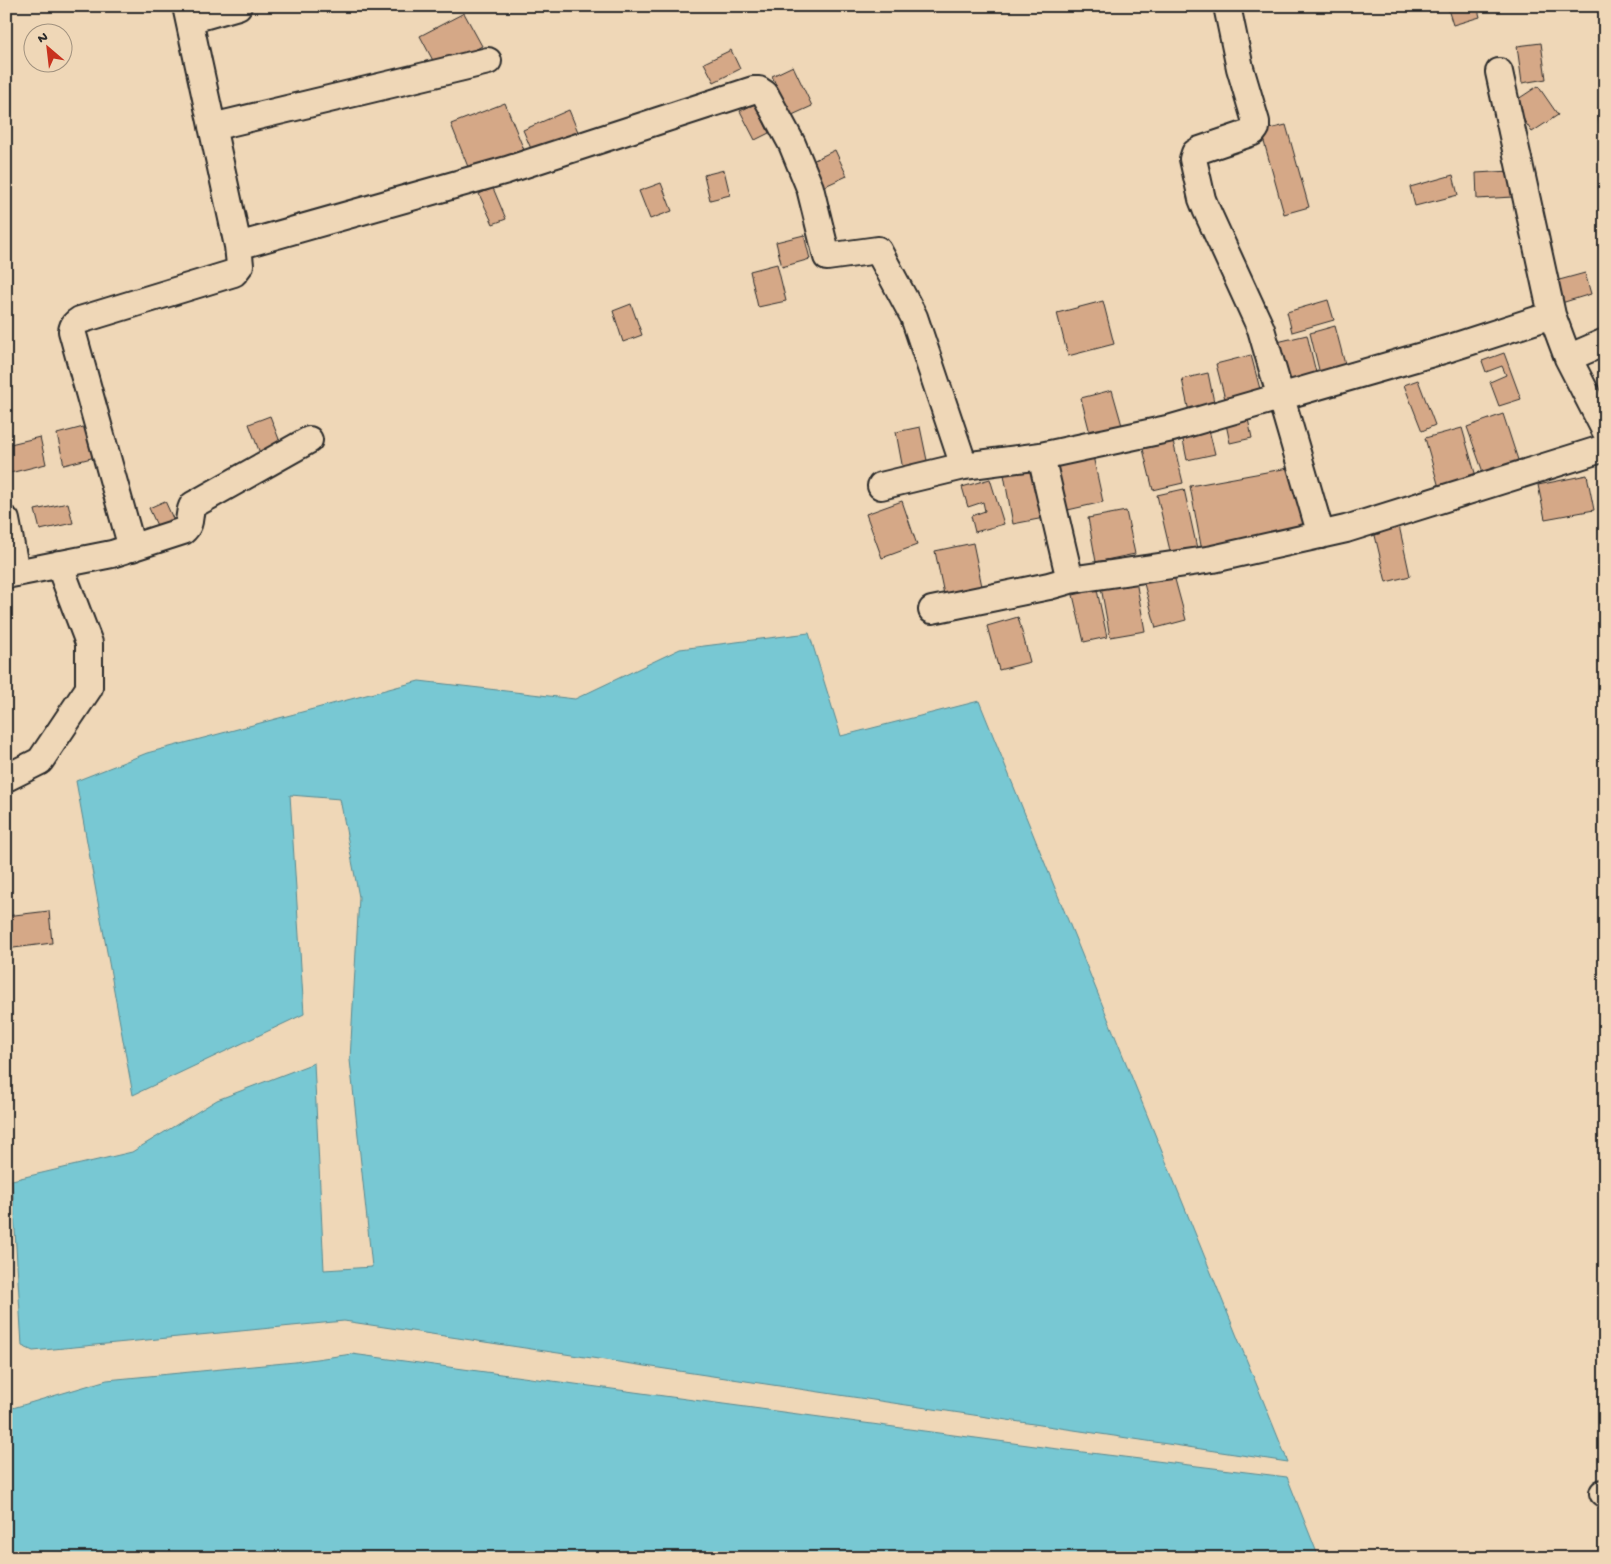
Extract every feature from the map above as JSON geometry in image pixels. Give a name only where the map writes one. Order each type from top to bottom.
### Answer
[{"type":"street","points":[[132,548],[72,327],[74,323],[80,320],[234,273],[240,265],[238,246],[188,13],[238,6]]},
{"type":"street","points":[[1227,6],[1240,68],[1256,122],[1256,128],[1253,132],[1200,150],[1195,153],[1193,159],[1202,199],[1257,318],[1321,535]]},
{"type":"street","points":[[212,127],[488,61]]},
{"type":"street","points":[[1499,72],[1552,315],[1568,358],[1605,430]]},
{"type":"street","points":[[238,246],[501,172],[753,90],[759,90],[765,94],[770,102],[796,153],[810,188],[827,256],[878,250],[914,317],[964,466]]},
{"type":"street","points":[[881,486],[964,466],[1041,456],[1172,428],[1450,348],[1552,315]]},
{"type":"street","points":[[1568,358],[1605,342]]},
{"type":"street","points":[[6,520],[11,573],[112,554],[183,530],[188,527],[190,522],[190,510],[193,505],[309,440]]},
{"type":"street","points":[[932,610],[1070,580],[1213,559],[1346,529],[1605,448]]},
{"type":"street","points":[[1041,456],[1070,580]]},
{"type":"street","points":[[6,778],[40,761],[89,688],[89,643],[59,564]]},
{"type":"water","points":[[809,633],[841,736],[979,701],[1288,1462],[344,1321],[33,1351],[22,1346],[12,1180],[132,1152],[217,1100],[314,1063],[324,1270],[372,1267],[350,1060],[359,897],[340,799],[290,795],[304,1014],[133,1095],[76,781],[147,753],[419,681],[575,699],[680,649]]},
{"type":"water","points":[[352,1354],[1050,1448],[1287,1477],[1319,1558],[6,1558],[6,1410],[107,1380],[295,1362]]},
{"type":"building","points":[[1447,6],[1477,6],[1480,17],[1453,25]]},
{"type":"building","points":[[464,13],[482,46],[438,70],[420,36]]},
{"type":"building","points":[[1541,43],[1546,79],[1522,83],[1517,46]]},
{"type":"building","points":[[731,50],[740,69],[714,82],[704,63]]},
{"type":"building","points":[[793,66],[812,106],[790,116],[772,76]]},
{"type":"building","points":[[1538,86],[1558,115],[1532,132],[1512,103]]},
{"type":"building","points":[[505,103],[524,150],[470,172],[451,124]]},
{"type":"building","points":[[755,104],[769,133],[755,140],[740,111]]},
{"type":"building","points":[[569,110],[581,139],[535,158],[523,130]]},
{"type":"building","points":[[1605,113],[1605,143],[1602,143],[1598,114]]},
{"type":"building","points":[[1286,125],[1309,207],[1284,214],[1261,131]]},
{"type":"building","points":[[835,150],[847,176],[814,191],[802,166]]},
{"type":"building","points":[[724,170],[730,195],[710,200],[704,175]]},
{"type":"building","points":[[1511,171],[1513,197],[1477,199],[1476,173]]},
{"type":"building","points":[[1453,175],[1458,195],[1415,206],[1410,187]]},
{"type":"building","points":[[661,183],[672,211],[650,219],[639,191]]},
{"type":"building","points":[[493,188],[506,219],[493,224],[479,194]]},
{"type":"building","points":[[804,235],[810,259],[782,267],[776,242]]},
{"type":"building","points":[[777,264],[786,301],[758,307],[750,271]]},
{"type":"building","points":[[1585,273],[1591,294],[1558,304],[1552,282]]},
{"type":"building","points":[[1328,300],[1334,320],[1292,332],[1287,312]]},
{"type":"building","points":[[1103,301],[1114,344],[1068,356],[1057,313]]},
{"type":"building","points":[[631,304],[642,335],[623,342],[613,311]]},
{"type":"building","points":[[1335,326],[1347,372],[1321,378],[1310,333]]},
{"type":"building","points":[[1307,335],[1318,381],[1284,390],[1273,343]]},
{"type":"building","points":[[1504,353],[1521,399],[1499,406],[1490,382],[1506,375],[1502,366],[1486,372],[1482,361]]},
{"type":"building","points":[[1251,355],[1260,389],[1225,399],[1216,364]]},
{"type":"building","points":[[1208,373],[1215,407],[1189,412],[1182,379]]},
{"type":"building","points":[[1418,380],[1435,425],[1422,431],[1404,385]]},
{"type":"building","points":[[1112,390],[1123,429],[1091,437],[1081,398]]},
{"type":"building","points":[[1503,414],[1519,463],[1484,475],[1467,427]]},
{"type":"building","points":[[270,416],[282,447],[261,456],[249,424]]},
{"type":"building","points":[[1248,419],[1252,438],[1230,443],[1226,424]]},
{"type":"building","points":[[91,425],[99,456],[64,465],[57,434]]},
{"type":"building","points":[[920,427],[929,470],[904,475],[896,432]]},
{"type":"building","points":[[1462,428],[1477,480],[1440,491],[1425,438]]},
{"type":"building","points":[[1209,430],[1215,454],[1187,460],[1182,435]]},
{"type":"building","points":[[40,437],[46,464],[6,474],[6,445]]},
{"type":"building","points":[[1172,437],[1183,483],[1153,490],[1142,445]]},
{"type":"building","points":[[1093,456],[1103,502],[1059,512],[1049,467]]},
{"type":"building","points":[[1040,463],[1049,517],[1013,524],[1003,469]]},
{"type":"building","points":[[1294,467],[1305,532],[1202,551],[1190,486]]},
{"type":"building","points":[[1587,475],[1594,510],[1545,519],[1538,485]]},
{"type":"building","points":[[990,479],[1004,524],[975,532],[971,516],[985,511],[983,502],[968,507],[962,487]]},
{"type":"building","points":[[1184,489],[1198,553],[1172,559],[1157,495]]},
{"type":"building","points":[[165,501],[175,523],[159,530],[149,508]]},
{"type":"building","points":[[902,501],[917,545],[882,558],[866,514]]},
{"type":"building","points":[[68,503],[73,523],[40,530],[35,510]]},
{"type":"building","points":[[1126,511],[1135,554],[1096,562],[1088,518]]},
{"type":"building","points":[[1398,521],[1410,576],[1386,582],[1373,527]]},
{"type":"building","points":[[973,543],[984,596],[946,604],[935,551]]},
{"type":"building","points":[[1173,572],[1186,620],[1156,628],[1143,580]]},
{"type":"building","points":[[1136,581],[1145,631],[1110,637],[1101,587]]},
{"type":"building","points":[[1097,590],[1107,637],[1084,642],[1073,595]]},
{"type":"building","points":[[1018,617],[1030,662],[999,670],[987,626]]},
{"type":"building","points":[[49,911],[52,943],[6,949],[6,916]]}]
